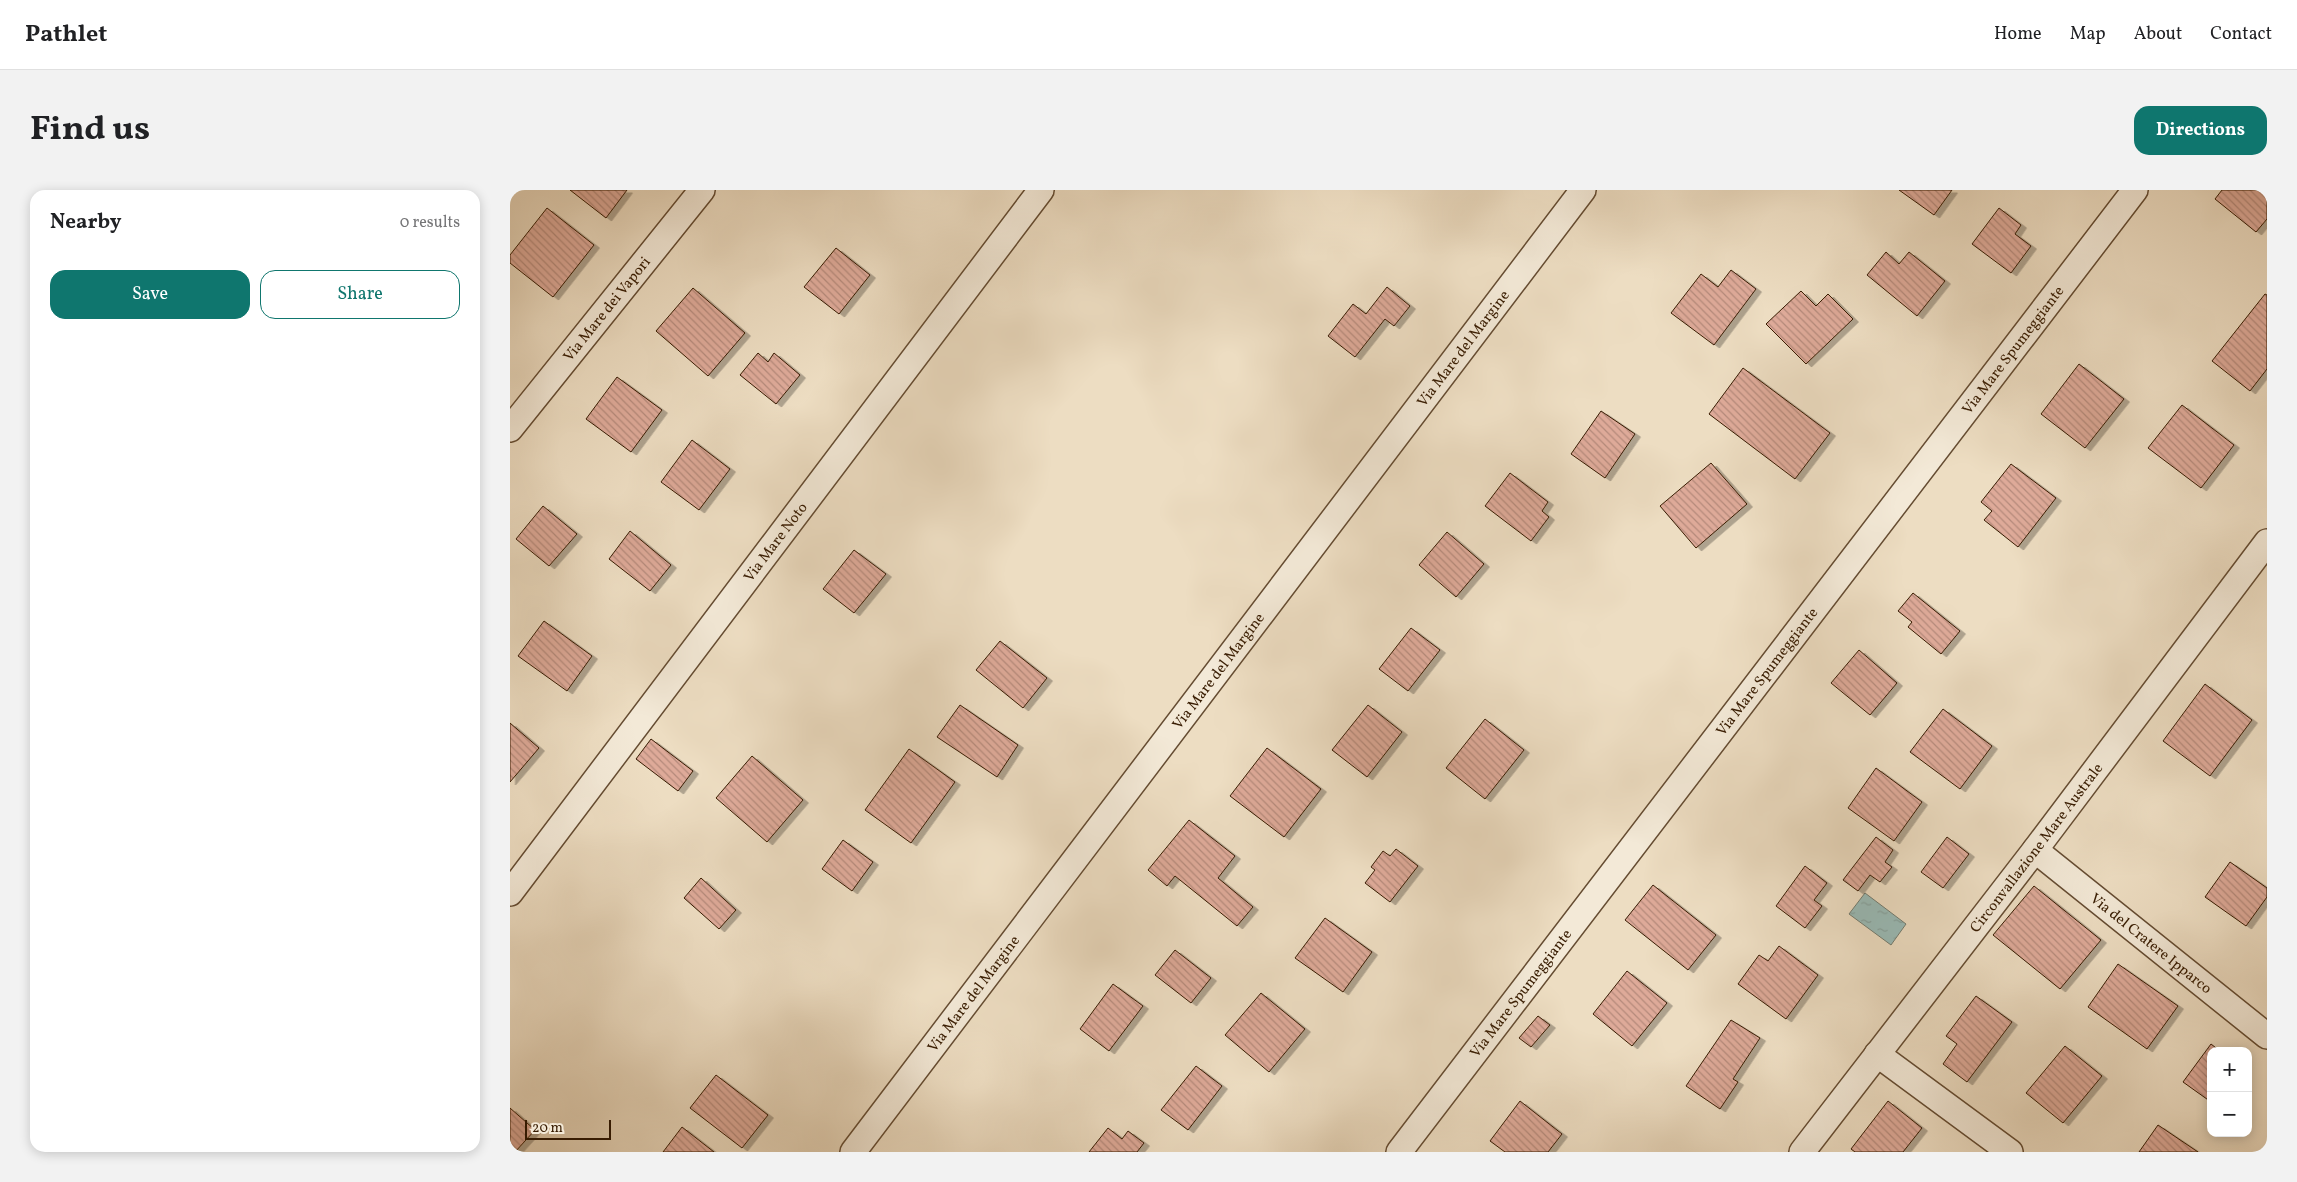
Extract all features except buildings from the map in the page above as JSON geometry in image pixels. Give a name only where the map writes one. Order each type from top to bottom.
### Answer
[{"type":"street","name":"Via Mare dei Vapori","points":[[510,428],[702,190]]},
{"type":"street","name":"Via Mare Noto","points":[[510,894],[1041,190]]},
{"type":"street","name":"Via Mare del Margine","points":[[853,1152],[1583,190]]},
{"type":"street","name":"Via Mare Spumeggiante","points":[[1399,1152],[2135,190]]},
{"type":"street","name":"Circonvallazione Mare Australe","points":[[1802,1152],[2035,850],[2267,542]]},
{"type":"street","name":"Via del Cratere Ipparco","points":[[2035,850],[2267,1036]]},
{"type":"street","points":[[1877,1054],[2010,1152]]},
{"type":"water","points":[[1865,893],[1906,924],[1891,945],[1849,914]]}]
